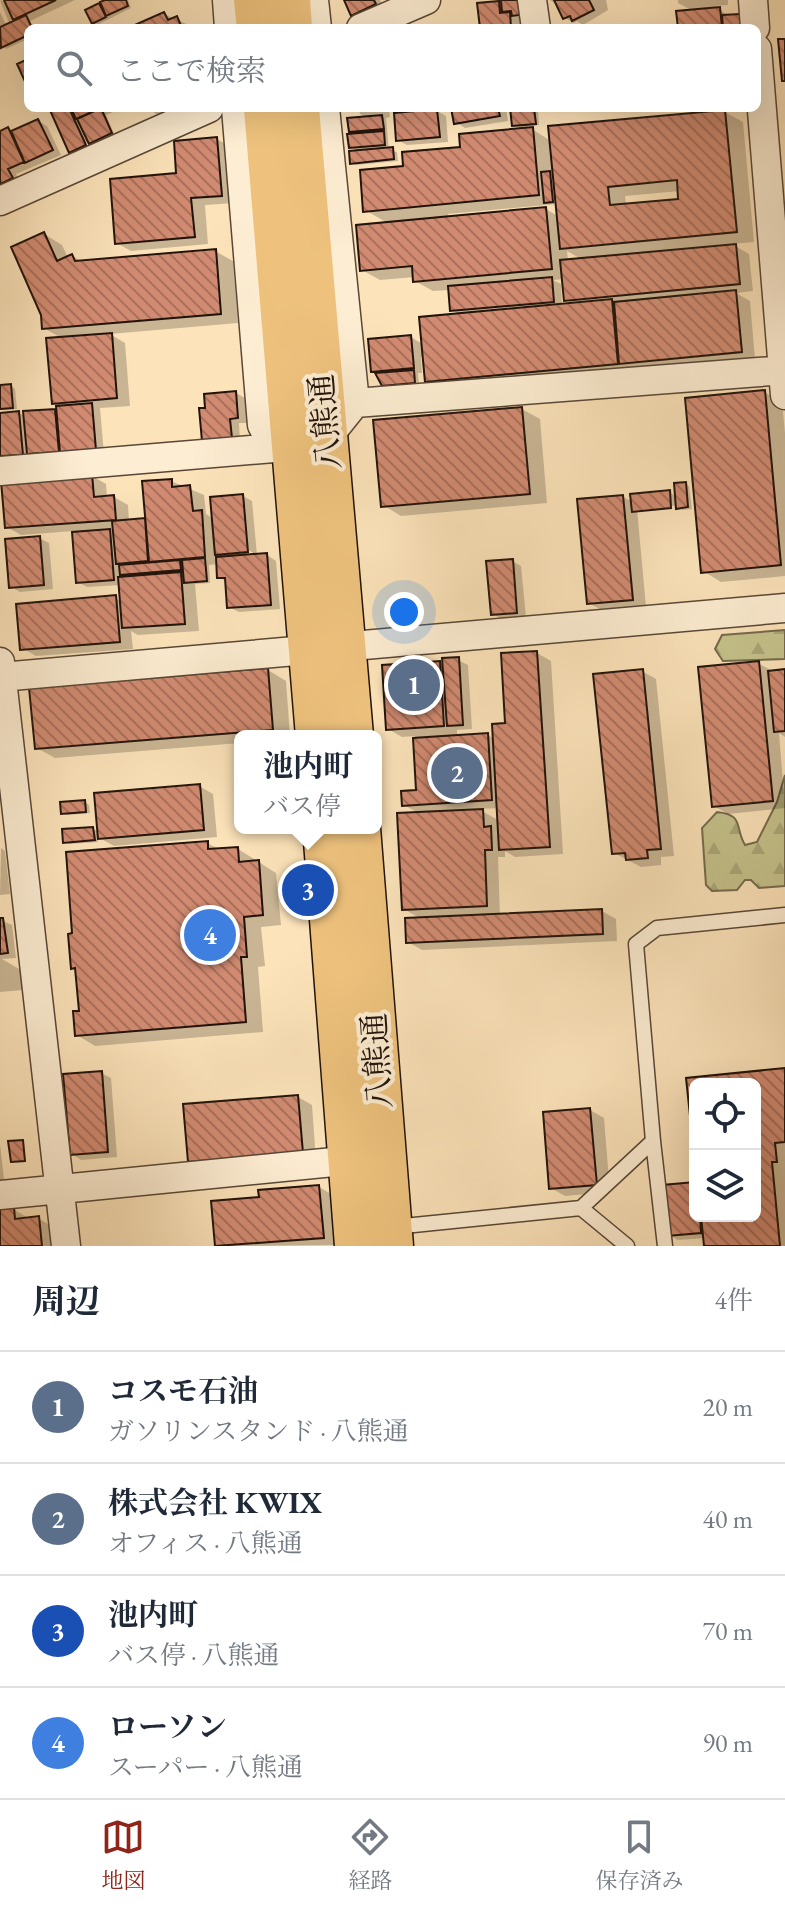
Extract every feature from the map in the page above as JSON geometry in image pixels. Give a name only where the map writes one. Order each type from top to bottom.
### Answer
[{"type":"main road","points":[[255,0],[258,24]]},
{"type":"main road","points":[[289,0],[291,24]]},
{"type":"main road","name":"八熊通","points":[[266,112],[322,392]]},
{"type":"main road","name":"八熊通","points":[[298,112],[322,392],[298,445],[328,648],[350,730]]},
{"type":"main road","name":"八熊通","points":[[318,730],[328,648]]},
{"type":"main road","name":"八熊通","points":[[325,834],[379,1240]]},
{"type":"main road","name":"八熊通","points":[[359,834],[367,1159]]},
{"type":"street","points":[[227,0],[229,24]]},
{"type":"street","points":[[314,0],[317,24]]},
{"type":"street","points":[[370,24],[426,0]]},
{"type":"street","points":[[532,0],[535,24]]},
{"type":"street","points":[[753,0],[755,24]]},
{"type":"street","points":[[322,392],[784,379],[774,116],[761,87]]},
{"type":"street","points":[[0,201],[200,112]]},
{"type":"street","points":[[236,112],[262,425],[298,445]]},
{"type":"street","points":[[298,445],[322,392],[325,112]]},
{"type":"street","points":[[0,471],[298,445]]},
{"type":"street","points":[[66,1246],[1,672],[328,648],[785,608]]},
{"type":"street","points":[[0,1195],[367,1159]]},
{"type":"lane","points":[[665,1246],[636,944],[657,928],[785,915]]},
{"type":"lane","points":[[379,1240],[581,1208],[653,1141]]},
{"type":"lane","points":[[581,1208],[627,1246]]},
{"type":"green space","points":[[785,630],[785,659],[723,661],[715,649],[722,635]]},
{"type":"green space","points":[[785,775],[785,886],[759,888],[751,880],[745,880],[737,890],[712,891],[706,885],[702,828],[717,812],[726,814],[735,819],[745,845],[757,842],[777,802]]},
{"type":"building","points":[[4,0],[56,0],[13,20]]},
{"type":"building","points":[[126,0],[128,6],[106,16],[100,2]]},
{"type":"building","points":[[344,0],[374,0],[376,4],[351,16]]},
{"type":"building","points":[[501,0],[525,0],[527,14],[512,16],[511,11],[502,12]]},
{"type":"building","points":[[554,0],[589,0],[594,10],[572,21],[570,16],[563,19]]},
{"type":"building","points":[[499,1],[500,13],[510,12],[511,24],[480,24],[477,3]]},
{"type":"building","points":[[99,3],[106,17],[92,24],[85,10]]},
{"type":"building","points":[[720,7],[722,24],[678,24],[676,11]]},
{"type":"building","points":[[164,12],[168,20],[177,16],[180,24],[137,24]]},
{"type":"building","points":[[740,14],[741,24],[723,24],[722,15]]},
{"type":"building","points":[[26,15],[30,24],[24,24],[24,37],[1,48],[0,27]]},
{"type":"building","points":[[778,39],[785,39],[785,81],[782,81]]},
{"type":"building","points":[[24,61],[24,79],[17,64]]},
{"type":"building","points":[[51,112],[71,112],[86,145],[69,153]]},
{"type":"building","points":[[73,112],[92,112],[76,119]]},
{"type":"building","points":[[92,112],[103,112],[112,133],[89,144],[77,119]]},
{"type":"building","points":[[437,112],[440,137],[396,141],[394,113]]},
{"type":"building","points":[[452,112],[499,112],[500,116],[454,124]]},
{"type":"building","points":[[510,112],[534,112],[536,124],[512,126]]},
{"type":"building","points":[[725,112],[737,232],[560,249],[548,126]],"holes":[[[677,180],[678,199],[610,205],[608,187]]]},
{"type":"building","points":[[382,115],[384,129],[349,132],[347,118]]},
{"type":"building","points":[[38,119],[53,150],[25,163],[11,131]]},
{"type":"building","points":[[8,127],[24,162],[8,169],[13,178],[0,184],[0,131]]},
{"type":"building","points":[[533,127],[539,195],[363,212],[360,170],[403,166],[402,152],[460,147],[459,134]]},
{"type":"building","points":[[384,131],[385,145],[349,148],[347,134]]},
{"type":"building","points":[[217,137],[222,196],[191,198],[195,237],[115,244],[110,179],[176,173],[174,141]]},
{"type":"building","points":[[393,147],[394,159],[350,164],[349,151]]},
{"type":"building","points":[[550,171],[553,202],[544,203],[541,172]]},
{"type":"building","points":[[546,207],[552,269],[413,282],[412,266],[360,271],[356,225]]},
{"type":"building","points":[[44,232],[57,261],[72,254],[75,261],[216,249],[221,314],[42,329],[41,315],[11,247]]},
{"type":"building","points":[[736,244],[740,284],[564,301],[560,260]]},
{"type":"building","points":[[552,277],[554,302],[450,311],[448,286]]},
{"type":"building","points":[[736,290],[742,352],[619,364],[614,302]]},
{"type":"building","points":[[612,299],[618,364],[425,382],[419,317]]},
{"type":"building","points":[[112,333],[117,398],[52,404],[46,338]]},
{"type":"building","points":[[411,335],[414,368],[371,372],[368,339]]},
{"type":"building","points":[[414,370],[415,383],[382,386],[375,373]]},
{"type":"building","points":[[11,384],[13,408],[0,409],[0,385]]},
{"type":"building","points":[[765,390],[781,565],[701,573],[685,398]]},
{"type":"building","points":[[236,391],[238,418],[230,419],[232,438],[202,441],[199,408],[205,408],[204,394]]},
{"type":"building","points":[[92,403],[96,450],[60,453],[56,406]]},
{"type":"building","points":[[522,407],[530,494],[381,507],[373,420]]},
{"type":"building","points":[[55,409],[59,452],[27,454],[23,411]]},
{"type":"building","points":[[19,411],[23,455],[0,456],[0,413]]},
{"type":"building","points":[[92,474],[94,497],[114,495],[116,520],[5,528],[1,481]]},
{"type":"building","points":[[172,479],[172,487],[190,485],[193,511],[202,510],[205,557],[149,562],[142,481]]},
{"type":"building","points":[[686,482],[688,507],[676,509],[674,483]]},
{"type":"building","points":[[670,490],[671,508],[632,512],[630,494]]},
{"type":"building","points":[[243,494],[248,552],[215,555],[210,497]]},
{"type":"building","points":[[623,495],[633,600],[587,604],[577,499]]},
{"type":"building","points":[[145,518],[148,561],[116,564],[112,521]]},
{"type":"building","points":[[110,529],[114,580],[76,583],[72,532]]},
{"type":"building","points":[[40,536],[44,585],[9,588],[5,539]]},
{"type":"building","points":[[267,553],[271,605],[227,608],[225,578],[217,578],[216,557]]},
{"type":"building","points":[[205,558],[207,581],[184,583],[182,560]]},
{"type":"building","points":[[513,559],[517,613],[491,615],[486,561]]},
{"type":"building","points":[[180,560],[181,570],[120,575],[119,565]]},
{"type":"building","points":[[181,572],[185,624],[122,628],[118,577]]},
{"type":"building","points":[[116,595],[120,642],[20,650],[16,604]]},
{"type":"building","points":[[537,651],[550,847],[499,850],[492,724],[505,723],[501,653]]},
{"type":"building","points":[[459,657],[463,725],[447,726],[442,658]]},
{"type":"building","points":[[440,661],[444,726],[386,730],[382,665]]},
{"type":"building","points":[[759,661],[773,801],[712,807],[698,667]]},
{"type":"building","points":[[268,668],[273,730],[234,730],[234,733],[35,749],[29,688]]},
{"type":"building","points":[[643,669],[661,849],[647,850],[648,858],[626,860],[625,853],[612,854],[593,674]]},
{"type":"building","points":[[785,669],[785,731],[774,732],[768,671]]},
{"type":"building","points":[[488,733],[492,800],[402,806],[401,791],[416,790],[413,738]]},
{"type":"building","points":[[200,784],[204,830],[98,839],[94,793]]},
{"type":"building","points":[[85,800],[86,812],[61,814],[60,802]]},
{"type":"building","points":[[483,809],[484,827],[491,826],[492,850],[485,850],[487,906],[402,910],[397,813]]},
{"type":"building","points":[[93,827],[95,840],[63,843],[62,829]]},
{"type":"building","points":[[208,841],[208,849],[238,847],[239,862],[259,860],[263,915],[244,917],[247,957],[241,957],[246,1022],[75,1036],[73,1011],[79,1011],[68,934],[72,933],[66,852]]},
{"type":"building","points":[[602,909],[603,934],[406,943],[405,918]]},
{"type":"building","points":[[0,918],[3,918],[8,953],[0,954]]},
{"type":"building","points":[[785,1068],[785,1142],[775,1143],[777,1162],[772,1162],[780,1246],[704,1246],[702,1222],[761,1222],[761,1078],[689,1078],[689,1106],[686,1078]]},
{"type":"building","points":[[102,1071],[108,1152],[70,1155],[63,1074]]},
{"type":"building","points":[[298,1095],[303,1153],[188,1162],[183,1104]]},
{"type":"building","points":[[590,1108],[597,1185],[549,1189],[543,1112]]},
{"type":"building","points":[[23,1140],[25,1161],[11,1162],[8,1141]]},
{"type":"building","points":[[689,1183],[689,1222],[700,1222],[701,1233],[667,1236],[662,1185]]},
{"type":"building","points":[[319,1185],[324,1238],[215,1246],[211,1201],[259,1197],[258,1190]]},
{"type":"building","points":[[14,1207],[15,1219],[39,1216],[42,1246],[0,1246],[0,1209]]},
{"type":"place","name":"コスモ石油","points":[[414,685]]},
{"type":"place","name":"株式会社 KWIX","points":[[457,773]]},
{"type":"place","name":"池内町","points":[[308,890]]},
{"type":"place","name":"ローソン","points":[[210,935]]}]
